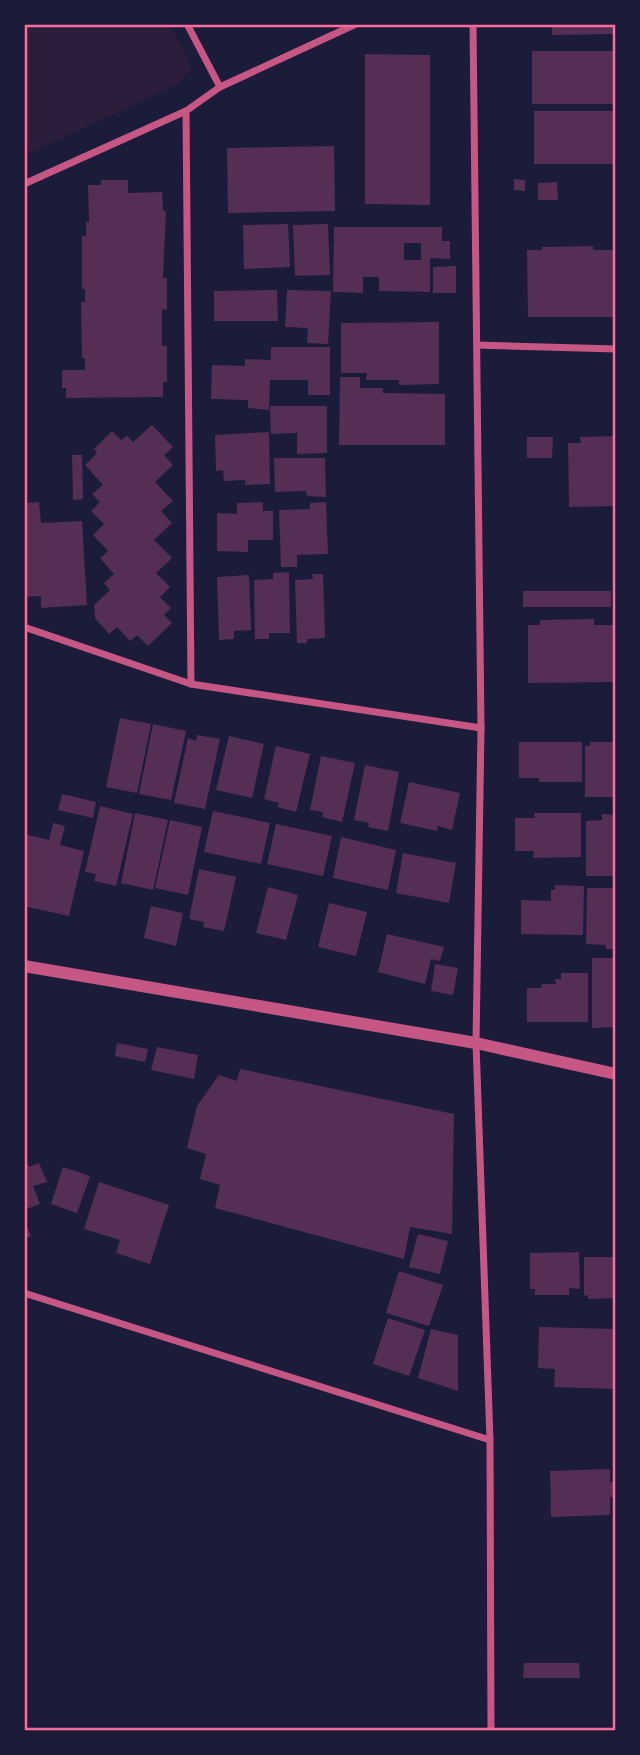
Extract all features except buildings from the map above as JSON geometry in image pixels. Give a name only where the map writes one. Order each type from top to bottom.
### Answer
[{"type":"street","points":[[187,24],[220,87]]},
{"type":"street","points":[[24,184],[186,111],[220,87],[356,24]]},
{"type":"street","points":[[473,24],[481,729],[476,1043],[490,1440],[491,1731]]},
{"type":"street","points":[[186,111],[191,684]]},
{"type":"street","points":[[477,345],[615,349]]},
{"type":"street","points":[[24,627],[191,684],[481,729]]},
{"type":"street","points":[[24,966],[476,1043],[615,1074]]},
{"type":"street","points":[[24,1293],[490,1440]]},
{"type":"shaded area","points":[[25,24],[170,25],[192,67],[177,85],[32,152],[25,150]]}]
